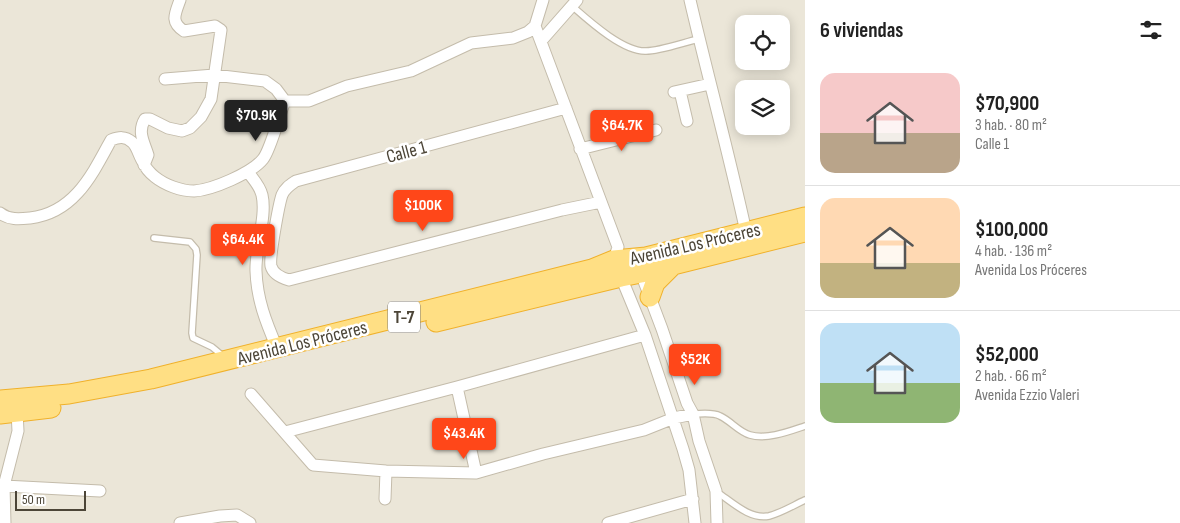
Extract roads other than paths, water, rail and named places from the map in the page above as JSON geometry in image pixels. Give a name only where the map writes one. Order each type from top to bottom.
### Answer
[{"type":"highway","name":"Avenida Los Próceres","points":[[638,266],[646,257],[805,217]]},
{"type":"highway","name":"Avenida Los Próceres","points":[[0,400],[69,394],[151,379],[618,261],[638,266],[674,264],[805,232]]},
{"type":"highway","name":"Avenida Los Próceres","points":[[9,413],[99,402],[532,300],[618,261]]},
{"type":"highway","points":[[650,297],[654,282],[674,264]]},
{"type":"street","points":[[144,165],[148,155],[140,129],[144,119],[150,119],[168,128],[182,130],[190,128],[201,117],[211,99],[222,30],[215,26],[184,32],[176,26],[174,18],[180,0]]},
{"type":"street","points":[[543,0],[536,26],[601,202],[618,261],[674,418],[689,470],[695,523]]},
{"type":"street","points":[[690,0],[746,232]]},
{"type":"street","points":[[541,41],[574,3]]},
{"type":"street","points":[[285,101],[309,101],[347,86],[411,71],[471,43],[513,38],[528,32],[536,26]]},
{"type":"street","points":[[165,79],[214,75],[265,81],[276,89],[285,101]]},
{"type":"street","points":[[687,122],[677,91],[710,84]]},
{"type":"street","points":[[0,213],[11,219],[42,216],[66,205],[84,186],[111,140],[118,137],[125,138],[134,143],[144,165],[154,176],[178,188],[194,191],[232,179],[248,172],[264,158],[285,101]]},
{"type":"street","name":"Calle 1","points":[[566,108],[296,181],[288,186],[282,194],[271,266],[282,278],[289,280],[562,210],[601,202]]},
{"type":"street","points":[[580,149],[656,130]]},
{"type":"street","points":[[248,172],[262,193],[262,210],[256,255],[257,285],[261,309],[277,348]]},
{"type":"street","points":[[638,266],[686,403],[693,414],[699,441],[716,491],[716,523]]},
{"type":"street","points":[[285,432],[645,335]]},
{"type":"street","points":[[457,387],[476,473]]},
{"type":"street","points":[[250,394],[313,465],[386,472],[476,473],[543,454],[644,430],[674,418],[693,414]]},
{"type":"street","points":[[5,523],[4,486],[18,431],[9,413]]},
{"type":"street","points":[[385,499],[386,472]]},
{"type":"street","points":[[4,486],[100,491]]},
{"type":"street","points":[[608,523],[693,499]]},
{"type":"street","points":[[180,523],[220,520],[237,516],[250,523]]},
{"type":"lane","points":[[574,3],[594,26],[617,41],[635,49],[646,51],[699,39]]},
{"type":"lane","points":[[154,238],[190,242],[196,249],[193,338],[220,352],[226,361]]},
{"type":"lane","points":[[693,414],[719,415],[743,432],[757,436],[805,426]]},
{"type":"lane","points":[[716,491],[740,508],[753,515],[762,516],[771,516],[805,500]]}]
